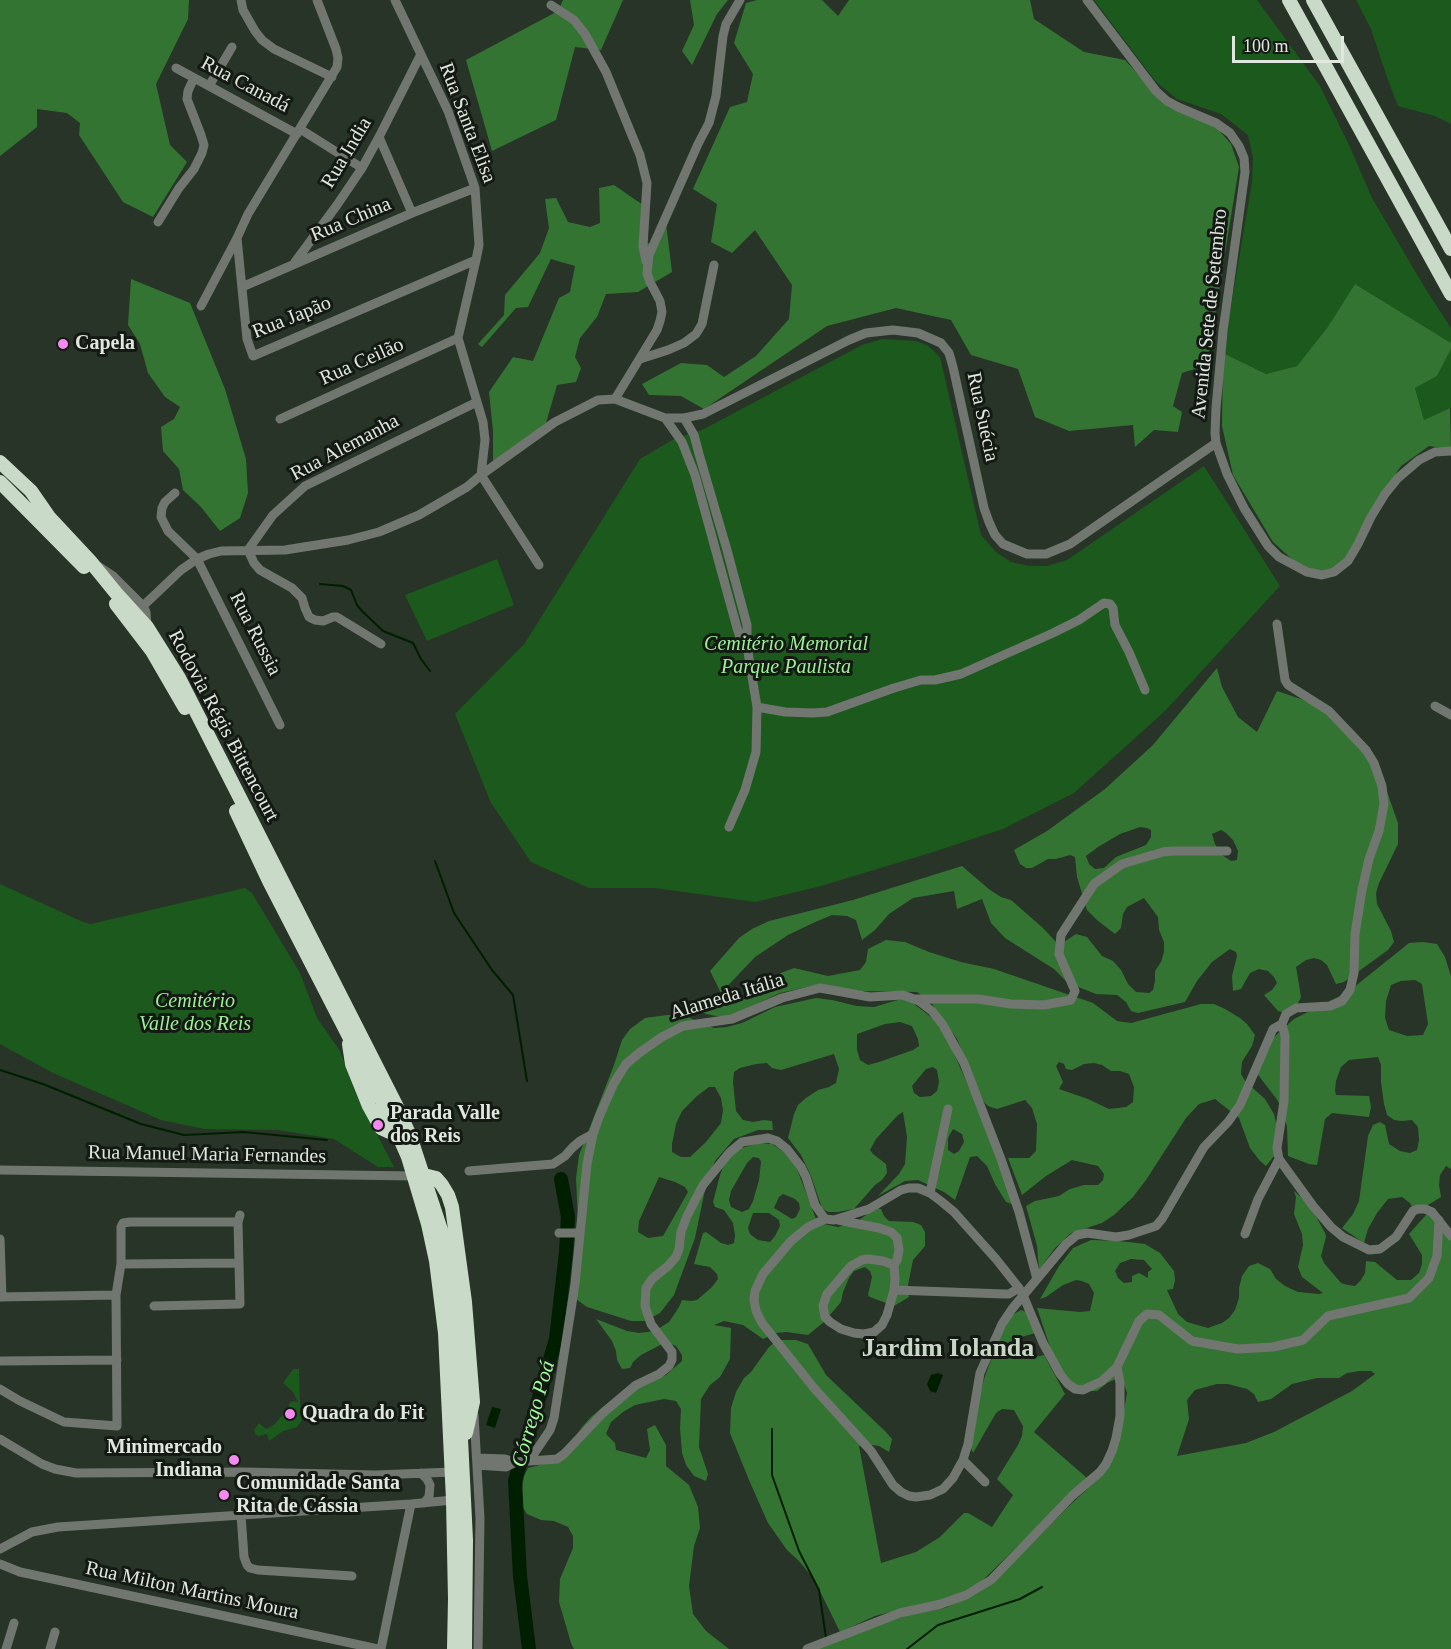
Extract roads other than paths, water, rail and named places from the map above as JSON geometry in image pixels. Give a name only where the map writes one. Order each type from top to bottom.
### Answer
[{"type":"highway","points":[[1289,0],[1451,294]]},
{"type":"highway","points":[[1313,0],[1451,249]]},
{"type":"highway","name":"Rodovia Régis Bittencourt","points":[[0,462],[31,491],[49,517],[147,627],[179,678],[363,1042],[401,1128]]},
{"type":"highway","name":"Rodovia Régis Bittencourt","points":[[0,482],[100,584],[152,651],[181,700],[216,768],[269,881],[346,1032],[401,1128]]},
{"type":"highway","points":[[401,1128],[441,1230],[455,1317],[466,1540],[465,1649]]},
{"type":"highway","points":[[419,1171],[436,1178],[448,1195],[452,1207],[465,1302],[473,1402],[462,1450]]},
{"type":"highway","points":[[419,1171],[436,1261],[445,1333],[453,1500],[454,1649]]},
{"type":"street","points":[[241,0],[243,10],[262,40],[274,49],[332,77]]},
{"type":"street","points":[[201,306],[248,214],[337,67],[336,49],[317,0]]},
{"type":"street","name":"Rua Santa Elisa","points":[[395,0],[448,111],[475,188],[478,229],[476,260],[458,338],[483,422],[481,475]]},
{"type":"street","points":[[615,399],[657,330],[662,312],[660,301],[647,273],[649,255],[709,123],[716,96],[726,24],[740,0]]},
{"type":"street","name":"Avenida Sete de Setembro","points":[[1087,0],[1156,91],[1172,104],[1216,123],[1230,133],[1244,158],[1245,172],[1223,331],[1216,408],[1216,443],[1227,474],[1244,508],[1268,546],[1278,557],[1307,572],[1322,575],[1334,572],[1348,561],[1380,502],[1398,478],[1419,460],[1436,452],[1451,451]]},
{"type":"street","points":[[551,5],[574,20],[585,34],[606,72],[640,155],[647,183],[643,246],[647,264]]},
{"type":"street","points":[[209,86],[232,46]]},
{"type":"street","name":"Rua India","points":[[294,264],[362,168],[421,54]]},
{"type":"street","name":"Rua Canadá","points":[[176,68],[298,131],[362,168]]},
{"type":"street","points":[[158,222],[179,188],[195,169],[204,145],[188,99],[188,91],[194,78]]},
{"type":"street","points":[[379,136],[412,213]]},
{"type":"street","name":"Rua China","points":[[242,287],[475,188]]},
{"type":"street","name":"Rua Japão","points":[[237,238],[247,339],[253,356],[476,260]]},
{"type":"street","points":[[640,359],[684,343],[696,334],[702,324],[714,265]]},
{"type":"street","name":"Rua Suécia","points":[[665,418],[684,418],[703,414],[866,333],[893,330],[931,337],[941,343],[949,353],[984,508],[995,535],[1003,544],[1035,555],[1046,554],[1070,544],[1216,443]]},
{"type":"street","name":"Rua Ceilão","points":[[280,418],[458,338]]},
{"type":"street","points":[[142,606],[181,570],[197,559],[220,551],[285,550],[348,540],[380,532],[419,515],[467,488],[481,475],[555,422],[598,400],[615,399],[665,418],[682,442],[695,475],[737,628],[747,646]]},
{"type":"street","name":"Rua Alemanha","points":[[248,550],[273,515],[305,486],[477,402]]},
{"type":"street","points":[[684,418],[693,435],[747,625],[747,646],[757,707],[756,752],[745,790],[729,827]]},
{"type":"street","points":[[481,475],[540,565]]},
{"type":"street","name":"Rua Russia","points":[[175,493],[162,508],[162,517],[168,531],[197,559],[280,725]]},
{"type":"street","points":[[248,550],[260,570],[292,588],[302,598],[309,617],[323,621],[333,616],[337,617],[381,644]]},
{"type":"street","points":[[90,561],[113,576],[142,606],[146,612],[147,627]]},
{"type":"street","points":[[757,707],[785,712],[827,712],[921,680],[934,680],[961,674],[1053,633],[1079,620],[1104,603],[1110,604],[1113,608],[1115,625],[1145,690]]},
{"type":"street","points":[[1277,624],[1285,680],[1288,685],[1329,711],[1366,750],[1374,763],[1382,786],[1384,804],[1379,831],[1369,859],[1362,890],[1355,934],[1354,973],[1350,990],[1342,1001],[1330,1006],[1296,1008],[1286,1014],[1282,1024],[1285,1036],[1284,1101],[1278,1148],[1279,1159],[1331,1227],[1343,1237],[1369,1250],[1380,1249],[1396,1237],[1413,1211],[1418,1209],[1432,1212],[1451,1236]]},
{"type":"street","points":[[1435,706],[1451,715]]},
{"type":"street","name":"Alameda Itália","points":[[523,1462],[550,1430],[554,1418],[575,1284],[576,1233],[593,1134],[614,1083],[626,1064],[639,1053],[683,1026],[732,1019],[782,998],[820,988],[870,997],[903,995],[916,999],[978,999],[1011,1004],[1044,1005],[1071,1000],[1075,991],[1059,954],[1061,935],[1094,884],[1122,864],[1163,852],[1227,851]]},
{"type":"street","points":[[916,999],[932,1011],[943,1025],[964,1063],[1016,1202],[1037,1279]]},
{"type":"street","points":[[1282,1024],[1273,1029],[1240,1105],[1228,1122],[1204,1147],[1156,1226],[1116,1237],[1087,1233],[1077,1235],[1066,1244],[1037,1279],[1021,1292],[1002,1323],[980,1373],[968,1444],[963,1460],[953,1478],[943,1489],[930,1495],[916,1497],[901,1492],[893,1485],[871,1451],[814,1388],[762,1323],[756,1311],[755,1291],[763,1274],[791,1241],[808,1227],[868,1209],[901,1190],[918,1188],[954,1212],[996,1259],[1021,1292],[1043,1343],[1060,1374],[1076,1389],[1083,1390],[1102,1382],[1117,1367],[1139,1321],[1147,1314],[1159,1315],[1192,1341],[1238,1349],[1273,1347],[1303,1340],[1328,1316],[1409,1298],[1429,1278],[1437,1256],[1439,1220]]},
{"type":"street","points":[[930,1194],[948,1109]]},
{"type":"street","points":[[469,1171],[553,1164],[580,1141],[593,1134]]},
{"type":"street","points":[[477,1462],[505,1459],[523,1462],[557,1459],[603,1413],[636,1385],[659,1374],[669,1366],[672,1352],[651,1324],[645,1306],[646,1288],[652,1279],[676,1257],[681,1232],[703,1185],[729,1152],[742,1142],[768,1138],[788,1149],[806,1177],[815,1205],[829,1219],[879,1228],[891,1232],[897,1238],[899,1250],[894,1265],[894,1290],[882,1325],[874,1332],[864,1334],[841,1329],[825,1317],[823,1306],[827,1294],[851,1266],[868,1259],[894,1265]]},
{"type":"street","points":[[1245,1234],[1258,1199],[1279,1159]]},
{"type":"street","name":"Rua Manuel Maria Fernandes","points":[[0,1170],[242,1177],[419,1171]]},
{"type":"street","points":[[0,1389],[63,1422],[117,1426],[116,1295],[121,1264],[121,1227],[123,1223],[239,1218],[240,1304],[154,1306]]},
{"type":"street","points":[[559,1233],[576,1233]]},
{"type":"street","points":[[0,1239],[1,1297],[116,1295]]},
{"type":"street","points":[[121,1264],[238,1263]]},
{"type":"street","points":[[894,1290],[1004,1294],[1021,1292]]},
{"type":"street","points":[[0,1361],[117,1360]]},
{"type":"street","points":[[809,1648],[900,1613],[941,1604],[966,1595],[991,1580],[1106,1464],[1116,1437],[1119,1416],[1120,1383],[1117,1367]]},
{"type":"street","points":[[473,1402],[480,1518],[478,1649]]},
{"type":"street","points":[[0,1439],[42,1464],[76,1473],[243,1472],[376,1475],[452,1472]]},
{"type":"street","points":[[963,1460],[985,1482]]},
{"type":"street","points":[[421,1473],[429,1485],[429,1497],[424,1503]]},
{"type":"street","points":[[0,1549],[32,1532],[44,1529],[453,1500]]},
{"type":"street","points":[[380,1649],[411,1504]]},
{"type":"street","points":[[241,1515],[244,1557],[250,1568],[352,1576]]},
{"type":"street","name":"Rua Milton Martins Moura","points":[[0,1564],[20,1572],[380,1649]]},
{"type":"street","points":[[6,1649],[15,1623]]},
{"type":"street","points":[[50,1649],[55,1632]]},
{"type":"waterway","points":[[320,584],[343,586],[351,590],[357,605],[383,631],[413,643],[430,671]]},
{"type":"waterway","points":[[435,861],[454,913],[492,970],[513,995],[527,1081]]},
{"type":"waterway","points":[[0,1070],[43,1084],[141,1124],[184,1135],[244,1132],[327,1140]]},
{"type":"waterway","name":"Córrego Poá","points":[[529,1649],[520,1576],[515,1481],[556,1339],[568,1217],[561,1179]]},
{"type":"waterway","points":[[772,1429],[772,1475],[799,1551],[819,1590],[826,1638]]},
{"type":"waterway","points":[[907,1649],[938,1625],[1020,1599],[1042,1587]]},
{"type":"place","name":"Capela","points":[[63,344]]},
{"type":"place","name":"Parada Valle dos Reis","points":[[378,1125]]},
{"type":"place","name":"Quadra do Fit","points":[[290,1414]]},
{"type":"place","name":"Minimercado Indiana","points":[[234,1460]]},
{"type":"place","name":"Comunidade Santa Rita de Cássia","points":[[224,1495]]},
{"type":"district","name":"Jardim Iolanda","points":[[948,1349]]},
{"type":"park label","name":"Cemitério Memorial Parque Paulista","points":[[786,656]]},
{"type":"park label","name":"Cemitério Valle dos Reis","points":[[195,1014]]}]
